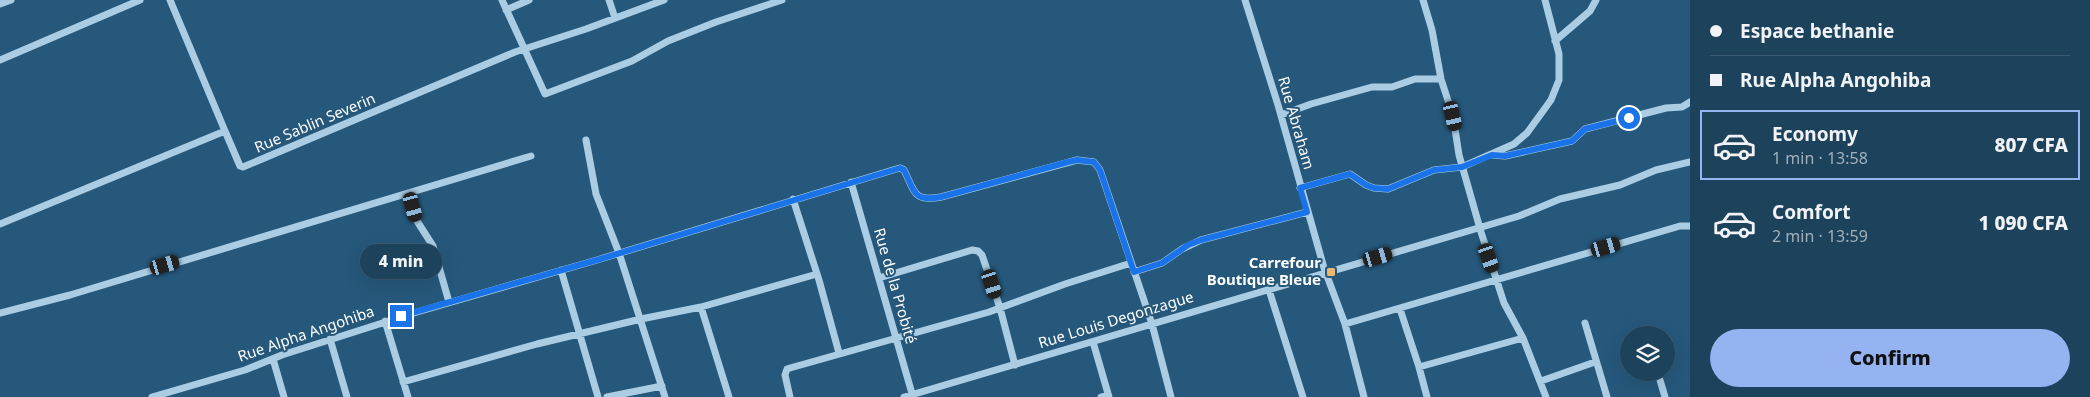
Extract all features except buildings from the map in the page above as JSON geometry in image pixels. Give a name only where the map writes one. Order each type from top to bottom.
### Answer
[{"type":"street","points":[[0,4],[11,0]]},
{"type":"street","points":[[0,60],[140,0]]},
{"type":"street","points":[[0,224],[226,131],[170,0]]},
{"type":"street","points":[[502,0],[543,93],[548,94],[632,61],[668,42],[716,22],[782,0]]},
{"type":"street","points":[[506,10],[529,0]]},
{"type":"street","points":[[609,0],[616,18]]},
{"type":"street","name":"Rue Sablin Severin","points":[[226,131],[240,166],[243,168],[523,49],[664,0]]},
{"type":"street","name":"Rue Abraham","points":[[1245,0],[1307,212],[1345,324],[1364,397]]},
{"type":"street","points":[[1423,0],[1432,30],[1441,79],[1453,116],[1462,167],[1480,227],[1504,303],[1523,338],[1546,397]]},
{"type":"street","points":[[1300,188],[1350,174],[1366,185],[1374,188],[1388,189],[1434,170],[1462,167],[1514,144],[1527,133],[1551,100],[1559,80],[1560,62],[1545,0]]},
{"type":"street","points":[[1555,41],[1590,11],[1596,0]]},
{"type":"street","points":[[1280,115],[1311,104],[1372,88],[1392,87],[1422,78],[1441,79]]},
{"type":"street","points":[[1492,155],[1505,156],[1572,141],[1585,129],[1666,108],[1682,107],[1690,102]]},
{"type":"street","points":[[586,140],[596,194],[619,254],[665,397]]},
{"type":"street","points":[[0,313],[41,304],[531,156]]},
{"type":"street","name":"Rue Alpha Angohiba","points":[[154,397],[245,370],[385,321],[619,254],[793,199],[900,168],[904,170],[918,196],[925,200],[1068,162],[1087,160],[1094,162],[1100,170],[1152,324],[1171,397]]},
{"type":"street","name":"Rue Louis Degonzague","points":[[904,397],[913,396],[1520,216],[1560,199],[1620,185],[1656,170],[1690,162]]},
{"type":"street","name":"Rue de la Probité","points":[[851,182],[913,396]]},
{"type":"street","points":[[410,194],[417,221],[433,246],[449,302]]},
{"type":"street","points":[[793,199],[817,274],[838,353]]},
{"type":"street","points":[[1134,272],[1162,263],[1188,245],[1201,240],[1307,212]]},
{"type":"street","points":[[1345,324],[1680,226],[1690,226]]},
{"type":"street","points":[[879,278],[972,250],[978,251],[982,255],[1000,308],[1015,365]]},
{"type":"street","points":[[790,397],[785,375],[788,369],[838,353],[989,312],[1131,263]]},
{"type":"street","points":[[561,270],[598,397]]},
{"type":"street","points":[[404,382],[579,334],[701,307],[817,274]]},
{"type":"street","points":[[1268,290],[1303,397]]},
{"type":"street","points":[[701,307],[729,397]]},
{"type":"street","points":[[1400,309],[1427,397]]},
{"type":"street","points":[[385,321],[408,397]]},
{"type":"street","points":[[1585,323],[1595,362],[1607,397]]},
{"type":"street","points":[[1419,367],[1523,338]]},
{"type":"street","points":[[330,339],[347,397]]},
{"type":"street","points":[[1094,342],[1106,396]]},
{"type":"street","points":[[273,359],[284,397]]},
{"type":"street","points":[[1541,382],[1595,362]]},
{"type":"street","points":[[1660,381],[1665,397]]},
{"type":"street","points":[[607,397],[662,386]]},
{"type":"place","name":"Carrefour Boutique Bleue","points":[[1331,272]]},
{"type":"route","points":[[401,316],[597,260],[828,188],[900,168],[904,170],[918,196],[925,200],[1068,162],[1087,160],[1094,162],[1100,170],[1134,272],[1169,260],[1188,245],[1201,240],[1307,212],[1300,188],[1352,174],[1366,185],[1374,188],[1388,189],[1434,170],[1462,167],[1492,155],[1505,156],[1572,141],[1585,129],[1629,118]]}]
